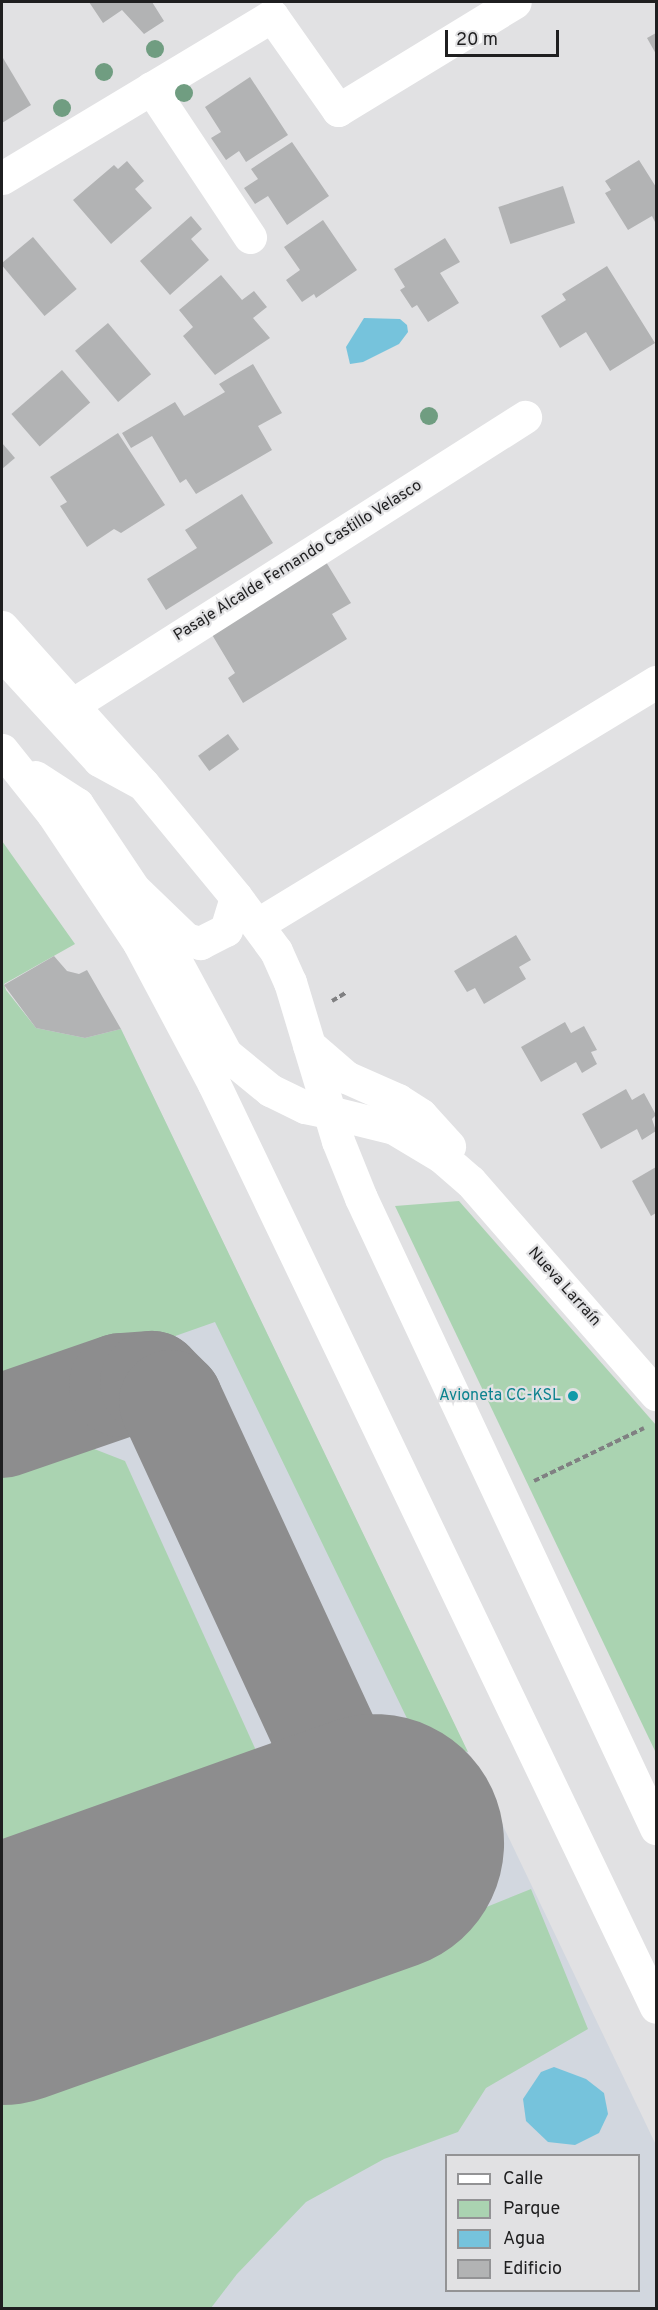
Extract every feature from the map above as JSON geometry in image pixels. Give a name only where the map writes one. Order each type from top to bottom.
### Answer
[{"type":"main road","points":[[2,178],[272,16],[338,110],[514,2]]},
{"type":"main road","points":[[151,88],[250,237]]},
{"type":"main road","name":"Pasaje Alcalde Fernando Castillo Velasco","points":[[72,705],[525,417]]},
{"type":"main road","points":[[2,627],[143,784],[258,924],[290,982],[329,1112],[362,1198],[657,1828]]},
{"type":"main road","points":[[2,654],[99,760],[143,784]]},
{"type":"main road","points":[[258,924],[657,682]]},
{"type":"main road","points":[[6,756],[77,804],[134,889],[186,939],[200,943],[226,930],[236,897]]},
{"type":"main road","points":[[6,756],[53,814],[139,943],[214,1084],[657,2007]]},
{"type":"main road","name":"Nueva Larraín","points":[[134,889],[226,1054],[270,1090],[305,1107],[371,1121],[410,1135],[470,1181]]},
{"type":"main road","name":"Nueva Larraín","points":[[309,1045],[346,1077],[398,1100],[421,1115],[447,1144],[470,1181],[657,1394]]},
{"type":"path","points":[[529,1472],[534,1483],[646,1427]]},
{"type":"shaded area","points":[[6,990],[36,1028],[85,1038],[121,1029],[656,2145],[656,2308],[2,2308],[2,992]]},
{"type":"green space","points":[[2,841],[75,944],[4,984],[6,990],[36,1028],[85,1038],[121,1029],[468,1752],[417,1739],[215,1322],[2,1397]]},
{"type":"green space","points":[[459,1201],[656,1425],[656,1753],[395,1206]]},
{"type":"green space","points":[[84,1445],[125,1461],[273,1788],[2,1884],[2,1472]]},
{"type":"green space","points":[[531,1889],[588,2029],[486,2088],[458,2132],[384,2159],[306,2202],[237,2274],[211,2308],[2,2308],[2,2098],[101,2063]]},
{"type":"water","points":[[364,318],[400,319],[407,325],[408,332],[399,344],[363,362],[350,364],[346,347]]},
{"type":"water","points":[[554,2067],[586,2079],[604,2093],[608,2114],[599,2133],[575,2145],[548,2142],[526,2121],[523,2099],[541,2072]]},
{"type":"building","points":[[89,2],[152,2],[164,21],[144,34],[122,10],[103,23]]},
{"type":"building","points":[[656,33],[656,54],[647,38]]},
{"type":"building","points":[[2,59],[31,105],[2,123]]},
{"type":"building","points":[[250,77],[288,135],[246,162],[239,151],[226,160],[211,138],[221,132],[205,107]]},
{"type":"building","points":[[292,142],[329,196],[287,225],[268,196],[255,204],[244,188],[258,179],[251,169]]},
{"type":"building","points":[[639,160],[656,187],[656,224],[652,216],[628,230],[605,193],[611,190],[605,181]]},
{"type":"building","points":[[127,161],[144,181],[135,189],[152,208],[111,244],[73,200],[114,165],[118,169]]},
{"type":"building","points":[[563,186],[575,223],[510,244],[498,207]]},
{"type":"building","points":[[191,216],[202,229],[191,239],[209,260],[170,295],[140,261]]},
{"type":"building","points":[[323,220],[357,270],[316,298],[314,294],[302,302],[286,280],[300,270],[284,247]]},
{"type":"building","points":[[33,237],[77,289],[45,316],[2,265]]},
{"type":"building","points":[[445,238],[460,262],[440,273],[459,303],[428,322],[417,305],[412,308],[400,290],[405,287],[394,269]]},
{"type":"building","points":[[607,266],[655,343],[610,371],[586,332],[560,348],[541,316],[566,300],[562,294]]},
{"type":"building","points":[[221,275],[242,300],[254,291],[267,307],[253,318],[270,338],[215,375],[183,336],[193,327],[179,310]]},
{"type":"building","points":[[108,323],[151,374],[118,402],[75,351]]},
{"type":"building","points":[[253,364],[282,413],[258,426],[272,450],[196,494],[186,479],[180,483],[152,436],[131,448],[122,433],[175,402],[184,416],[225,392],[219,384]]},
{"type":"building","points":[[62,370],[90,402],[40,446],[11,414]]},
{"type":"building","points":[[118,433],[165,505],[121,533],[114,529],[87,547],[60,506],[67,502],[50,477]]},
{"type":"building","points":[[2,443],[15,458],[2,469]]},
{"type":"building","points":[[242,494],[273,543],[166,610],[147,579],[197,548],[185,530]]},
{"type":"building","points":[[326,562],[351,603],[332,614],[347,639],[243,703],[228,678],[235,673],[211,633]]},
{"type":"building","points":[[228,734],[239,749],[209,771],[198,756]]},
{"type":"building","points":[[516,935],[531,960],[519,967],[526,979],[484,1004],[475,988],[467,992],[454,971]]},
{"type":"building","points":[[54,956],[67,971],[79,974],[87,970],[121,1029],[85,1038],[36,1028],[4,985]]},
{"type":"building","points":[[565,1022],[571,1033],[584,1026],[597,1050],[591,1052],[597,1064],[582,1073],[576,1062],[541,1082],[521,1047]]},
{"type":"building","points":[[626,1089],[632,1100],[644,1093],[656,1115],[652,1119],[656,1131],[642,1140],[637,1129],[601,1149],[582,1114]]},
{"type":"building","points":[[656,1167],[656,1213],[651,1216],[632,1181]]},
{"type":"taxiway","points":[[2,1426],[121,1385],[152,1383],[171,1402],[375,1843]]},
{"type":"runway","points":[[2,1976],[375,1843]]},
{"type":"place","name":"Avioneta CC-KSL","points":[[573,1396]]}]
